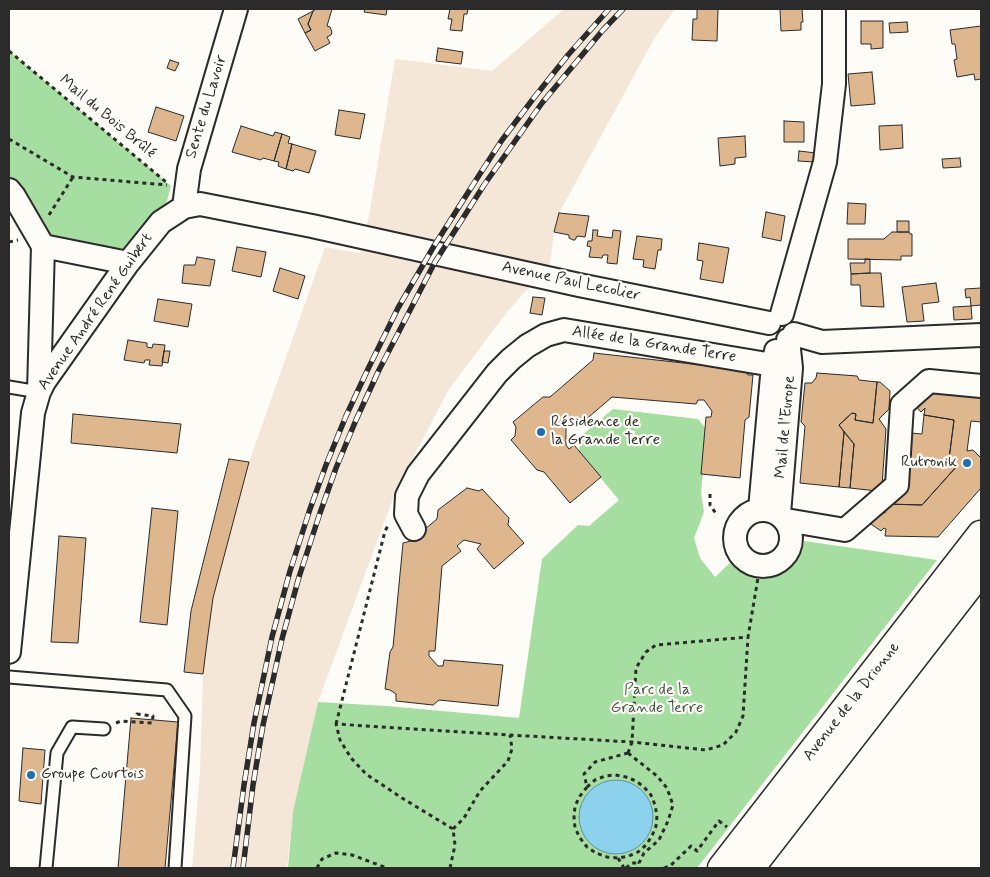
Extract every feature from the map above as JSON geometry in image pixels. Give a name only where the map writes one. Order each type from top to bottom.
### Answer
[{"type":"main road","name":"Avenue de la Drionne","points":[[722,868],[981,535]]},
{"type":"main road","name":"Avenue de la Drionne","points":[[750,868],[981,570]]},
{"type":"street","name":"Sente du Lavoir","points":[[184,207],[189,169],[236,9]]},
{"type":"street","points":[[782,330],[825,162],[834,84],[834,9]]},
{"type":"street","points":[[9,190],[40,240],[39,392]]},
{"type":"street","name":"Avenue Paul Lecolier","points":[[184,207],[200,204],[372,239],[782,330],[822,342],[981,335]]},
{"type":"street","name":"Avenue André René Guibert","points":[[9,652],[28,454],[39,392],[44,382],[128,263],[161,222],[184,207]]},
{"type":"street","points":[[40,240],[128,263]]},
{"type":"street","name":"Allée de la Grande Terre","points":[[407,496],[418,474],[498,373],[527,346],[546,335],[564,330],[773,365]]},
{"type":"street","name":"Mail de l'Europe","points":[[760,566],[770,566],[786,556],[791,547],[792,538],[791,528],[775,514],[773,365],[782,330]]},
{"type":"street","name":"Mail de l'Europe","points":[[775,514],[791,368],[782,330]]},
{"type":"street","points":[[760,566],[751,564],[744,559],[738,551],[735,542],[738,524],[744,517],[751,512],[775,514],[845,530],[897,485],[902,406],[929,381],[981,386]]},
{"type":"street","points":[[407,496],[406,514],[414,529]]},
{"type":"lane","points":[[9,387],[39,392]]},
{"type":"lane","points":[[9,677],[167,690],[185,716],[175,868]]},
{"type":"lane","points":[[46,868],[57,753],[72,727],[104,729]]},
{"type":"path","name":"Mail du Bois Brûlé","points":[[9,51],[171,186],[73,177]]},
{"type":"path","points":[[9,139],[73,177],[40,240]]},
{"type":"path","points":[[710,494],[710,505],[717,516]]},
{"type":"path","points":[[407,496],[385,531],[336,724],[340,740],[351,758],[366,774],[453,829],[456,845],[450,868]]},
{"type":"path","points":[[336,724],[632,742],[706,750],[723,745],[736,732],[742,716],[748,637],[760,566]]},
{"type":"path","points":[[628,753],[632,742],[636,668],[646,652],[656,646],[748,637]]},
{"type":"path","points":[[104,729],[121,720],[152,724],[153,716],[137,714],[137,718]]},
{"type":"path","points":[[453,829],[464,818],[480,790],[508,761],[512,749],[510,735]]},
{"type":"path","points":[[586,787],[584,774],[595,762],[628,753]]},
{"type":"path","points":[[628,753],[657,776],[667,788],[673,805],[659,840],[644,853],[639,864]]},
{"type":"path","points":[[615,775],[636,781],[644,787],[651,795],[657,816],[656,826],[646,845],[638,852],[618,858],[596,854],[587,847],[580,838],[574,817],[575,806],[586,787],[595,780],[615,775]]},
{"type":"path","points":[[664,868],[670,866],[691,846],[697,851],[719,821],[744,840]]},
{"type":"path","points":[[317,868],[322,859],[336,853],[352,855],[387,868]]},
{"type":"path","points":[[618,858],[625,868],[632,863],[639,864]]},
{"type":"path","points":[[639,864],[641,868]]},
{"type":"shaded area","points":[[564,9],[675,9],[654,39],[559,213],[554,232],[550,264],[508,311],[449,389],[396,490],[318,702],[293,811],[287,868],[192,868],[200,772],[203,674],[213,598],[249,462],[325,247],[360,253],[369,216],[395,59],[492,71]]},
{"type":"green space","points":[[9,51],[171,186],[161,222],[128,263],[43,246],[9,190]]},
{"type":"green space","name":"Parc de la Grande Terre","points":[[613,409],[698,419],[707,430],[701,493],[704,512],[694,538],[700,558],[715,577],[733,560],[746,572],[775,576],[788,568],[798,558],[804,541],[937,560],[697,868],[288,868],[293,811],[318,702],[519,718],[542,559],[578,525],[589,526],[619,500],[579,452],[580,437]]},
{"type":"water","points":[[616,780],[630,783],[642,791],[650,803],[653,817],[650,831],[642,843],[630,851],[616,854],[602,851],[590,843],[582,831],[579,817],[582,803],[590,791],[602,783]]},
{"type":"building","points":[[316,9],[332,9],[327,26],[330,27],[332,32],[327,37],[330,43],[315,51],[305,33],[311,30],[308,24],[313,11]]},
{"type":"building","points":[[365,9],[387,9],[386,15],[364,12]]},
{"type":"building","points":[[450,9],[468,9],[467,14],[464,14],[462,31],[450,30],[452,19],[448,19]]},
{"type":"building","points":[[697,9],[718,9],[717,41],[692,40],[693,19],[697,19]]},
{"type":"building","points":[[780,9],[802,9],[803,22],[801,22],[801,30],[781,31]]},
{"type":"building","points":[[313,11],[308,24],[311,30],[305,33],[298,19]]},
{"type":"building","points":[[861,21],[883,21],[883,48],[871,49],[871,44],[861,44]]},
{"type":"building","points":[[907,22],[908,32],[890,33],[889,23]]},
{"type":"building","points":[[981,26],[981,79],[975,80],[974,74],[957,77],[954,60],[957,59],[955,44],[952,44],[950,30]]},
{"type":"building","points":[[438,48],[463,52],[461,64],[436,61]]},
{"type":"building","points":[[170,60],[179,63],[175,71],[167,68]]},
{"type":"building","points":[[872,72],[875,104],[851,106],[848,74]]},
{"type":"building","points":[[156,107],[184,116],[176,141],[148,132]]},
{"type":"building","points":[[339,110],[365,114],[360,139],[335,135]]},
{"type":"building","points":[[784,121],[804,122],[804,142],[784,142]]},
{"type":"building","points":[[902,125],[903,148],[880,150],[879,126]]},
{"type":"building","points":[[241,126],[273,136],[275,132],[282,134],[274,161],[263,158],[261,160],[232,152]]},
{"type":"building","points":[[282,134],[290,137],[288,143],[292,144],[286,169],[278,166],[279,162],[274,161]]},
{"type":"building","points":[[745,136],[746,157],[735,158],[735,164],[720,166],[718,138]]},
{"type":"building","points":[[292,144],[316,151],[309,173],[295,169],[293,171],[286,169]]},
{"type":"building","points":[[799,151],[816,153],[815,162],[798,161]]},
{"type":"building","points":[[960,158],[961,167],[943,168],[942,159]]},
{"type":"building","points":[[848,203],[866,204],[865,224],[847,224]]},
{"type":"building","points":[[766,212],[785,216],[781,241],[762,237]]},
{"type":"building","points":[[559,213],[589,216],[585,237],[577,236],[573,240],[569,238],[569,235],[554,232]]},
{"type":"building","points":[[897,221],[909,221],[909,232],[897,232]]},
{"type":"building","points":[[593,230],[598,230],[597,236],[612,238],[613,230],[621,231],[617,264],[607,263],[608,255],[603,255],[602,258],[589,257],[591,247],[587,246],[588,241],[592,241]]},
{"type":"building","points":[[892,232],[909,232],[912,234],[912,256],[901,256],[901,260],[848,259],[848,239],[884,239]]},
{"type":"building","points":[[637,236],[662,239],[661,250],[658,250],[655,269],[643,267],[644,260],[633,259]]},
{"type":"building","points":[[699,243],[729,248],[723,283],[700,279],[703,261],[697,260]]},
{"type":"building","points":[[237,247],[266,252],[261,277],[232,271]]},
{"type":"building","points":[[197,257],[215,260],[210,286],[182,283],[184,265],[195,265]]},
{"type":"building","points":[[865,259],[870,259],[870,273],[851,274],[850,263],[865,263]]},
{"type":"building","points":[[280,268],[305,276],[298,299],[273,291]]},
{"type":"building","points":[[881,273],[884,307],[861,306],[860,285],[851,285],[851,274]]},
{"type":"building","points":[[936,283],[939,302],[922,304],[924,321],[907,322],[902,287]]},
{"type":"building","points":[[981,288],[981,305],[971,306],[970,297],[966,298],[965,289]]},
{"type":"building","points":[[533,297],[545,298],[542,315],[530,313]]},
{"type":"building","points":[[158,299],[192,304],[188,327],[154,321]]},
{"type":"building","points":[[971,306],[972,319],[954,320],[953,307]]},
{"type":"building","points":[[128,340],[147,343],[147,347],[152,348],[153,344],[165,345],[162,366],[149,365],[150,360],[145,360],[144,363],[124,360]]},
{"type":"building","points":[[164,351],[170,351],[168,363],[162,362]]},
{"type":"building","name":"Résidence de la Grande Terre","points":[[594,353],[701,365],[707,360],[744,369],[748,375],[753,375],[749,417],[745,420],[740,478],[701,474],[706,417],[711,417],[712,411],[704,400],[698,400],[696,404],[612,397],[576,428],[571,423],[566,427],[566,445],[569,449],[574,445],[601,477],[570,503],[544,472],[537,470],[511,440],[515,436],[516,427],[513,422],[543,397],[550,397],[593,360]]},
{"type":"building","points":[[817,373],[857,376],[859,380],[877,382],[873,423],[855,420],[856,414],[852,413],[839,425],[844,432],[839,487],[800,483],[805,426],[801,422],[805,383],[812,383]]},
{"type":"building","points":[[877,382],[880,382],[890,391],[889,409],[879,419],[886,429],[882,486],[877,491],[850,488],[854,444],[839,425],[852,413],[856,414],[855,420],[873,423]]},
{"type":"building","name":"Rutronik","points":[[923,388],[981,388],[981,422],[971,421],[967,451],[973,450],[981,456],[981,488],[938,537],[885,536],[886,529],[884,528],[881,531],[868,522],[880,512],[885,513],[886,504],[922,505],[957,466],[949,459],[954,420],[924,415],[925,408],[921,412],[910,400]]},
{"type":"building","points":[[73,414],[181,424],[177,453],[71,443]]},
{"type":"building","points":[[924,415],[954,420],[949,459],[957,466],[922,505],[886,504],[910,433],[922,434]]},
{"type":"building","points":[[844,432],[854,444],[850,488],[839,487]]},
{"type":"building","points":[[229,459],[249,462],[213,598],[203,674],[184,672],[191,611]]},
{"type":"building","points":[[467,488],[479,491],[482,489],[509,518],[508,525],[524,543],[494,569],[477,549],[481,544],[464,540],[457,546],[461,551],[442,566],[435,651],[429,651],[429,656],[438,666],[443,666],[444,660],[503,665],[498,706],[439,700],[433,705],[396,701],[396,694],[385,689],[390,652],[393,647],[403,543],[411,541],[437,519],[438,510]]},
{"type":"building","points":[[152,508],[178,511],[167,625],[140,622]]},
{"type":"building","points":[[59,536],[86,538],[78,643],[51,642]]},
{"type":"building","points":[[131,718],[178,722],[165,868],[118,868]]},
{"type":"building","points":[[23,748],[45,750],[41,804],[19,801]]},
{"type":"railway","points":[[233,868],[254,723],[272,637],[290,571],[310,509],[346,416],[398,308],[434,246],[476,180],[502,140],[533,99],[568,55],[609,9]]},
{"type":"railway","points":[[243,868],[253,785],[263,725],[282,639],[299,577],[320,513],[356,420],[379,370],[435,262],[484,185],[542,103],[623,9]]},
{"type":"place","name":"Résidence de la Grande Terre","points":[[541,432]]},
{"type":"place","name":"Rutronik","points":[[967,463]]},
{"type":"place","name":"Groupe Courtois","points":[[31,775]]}]
